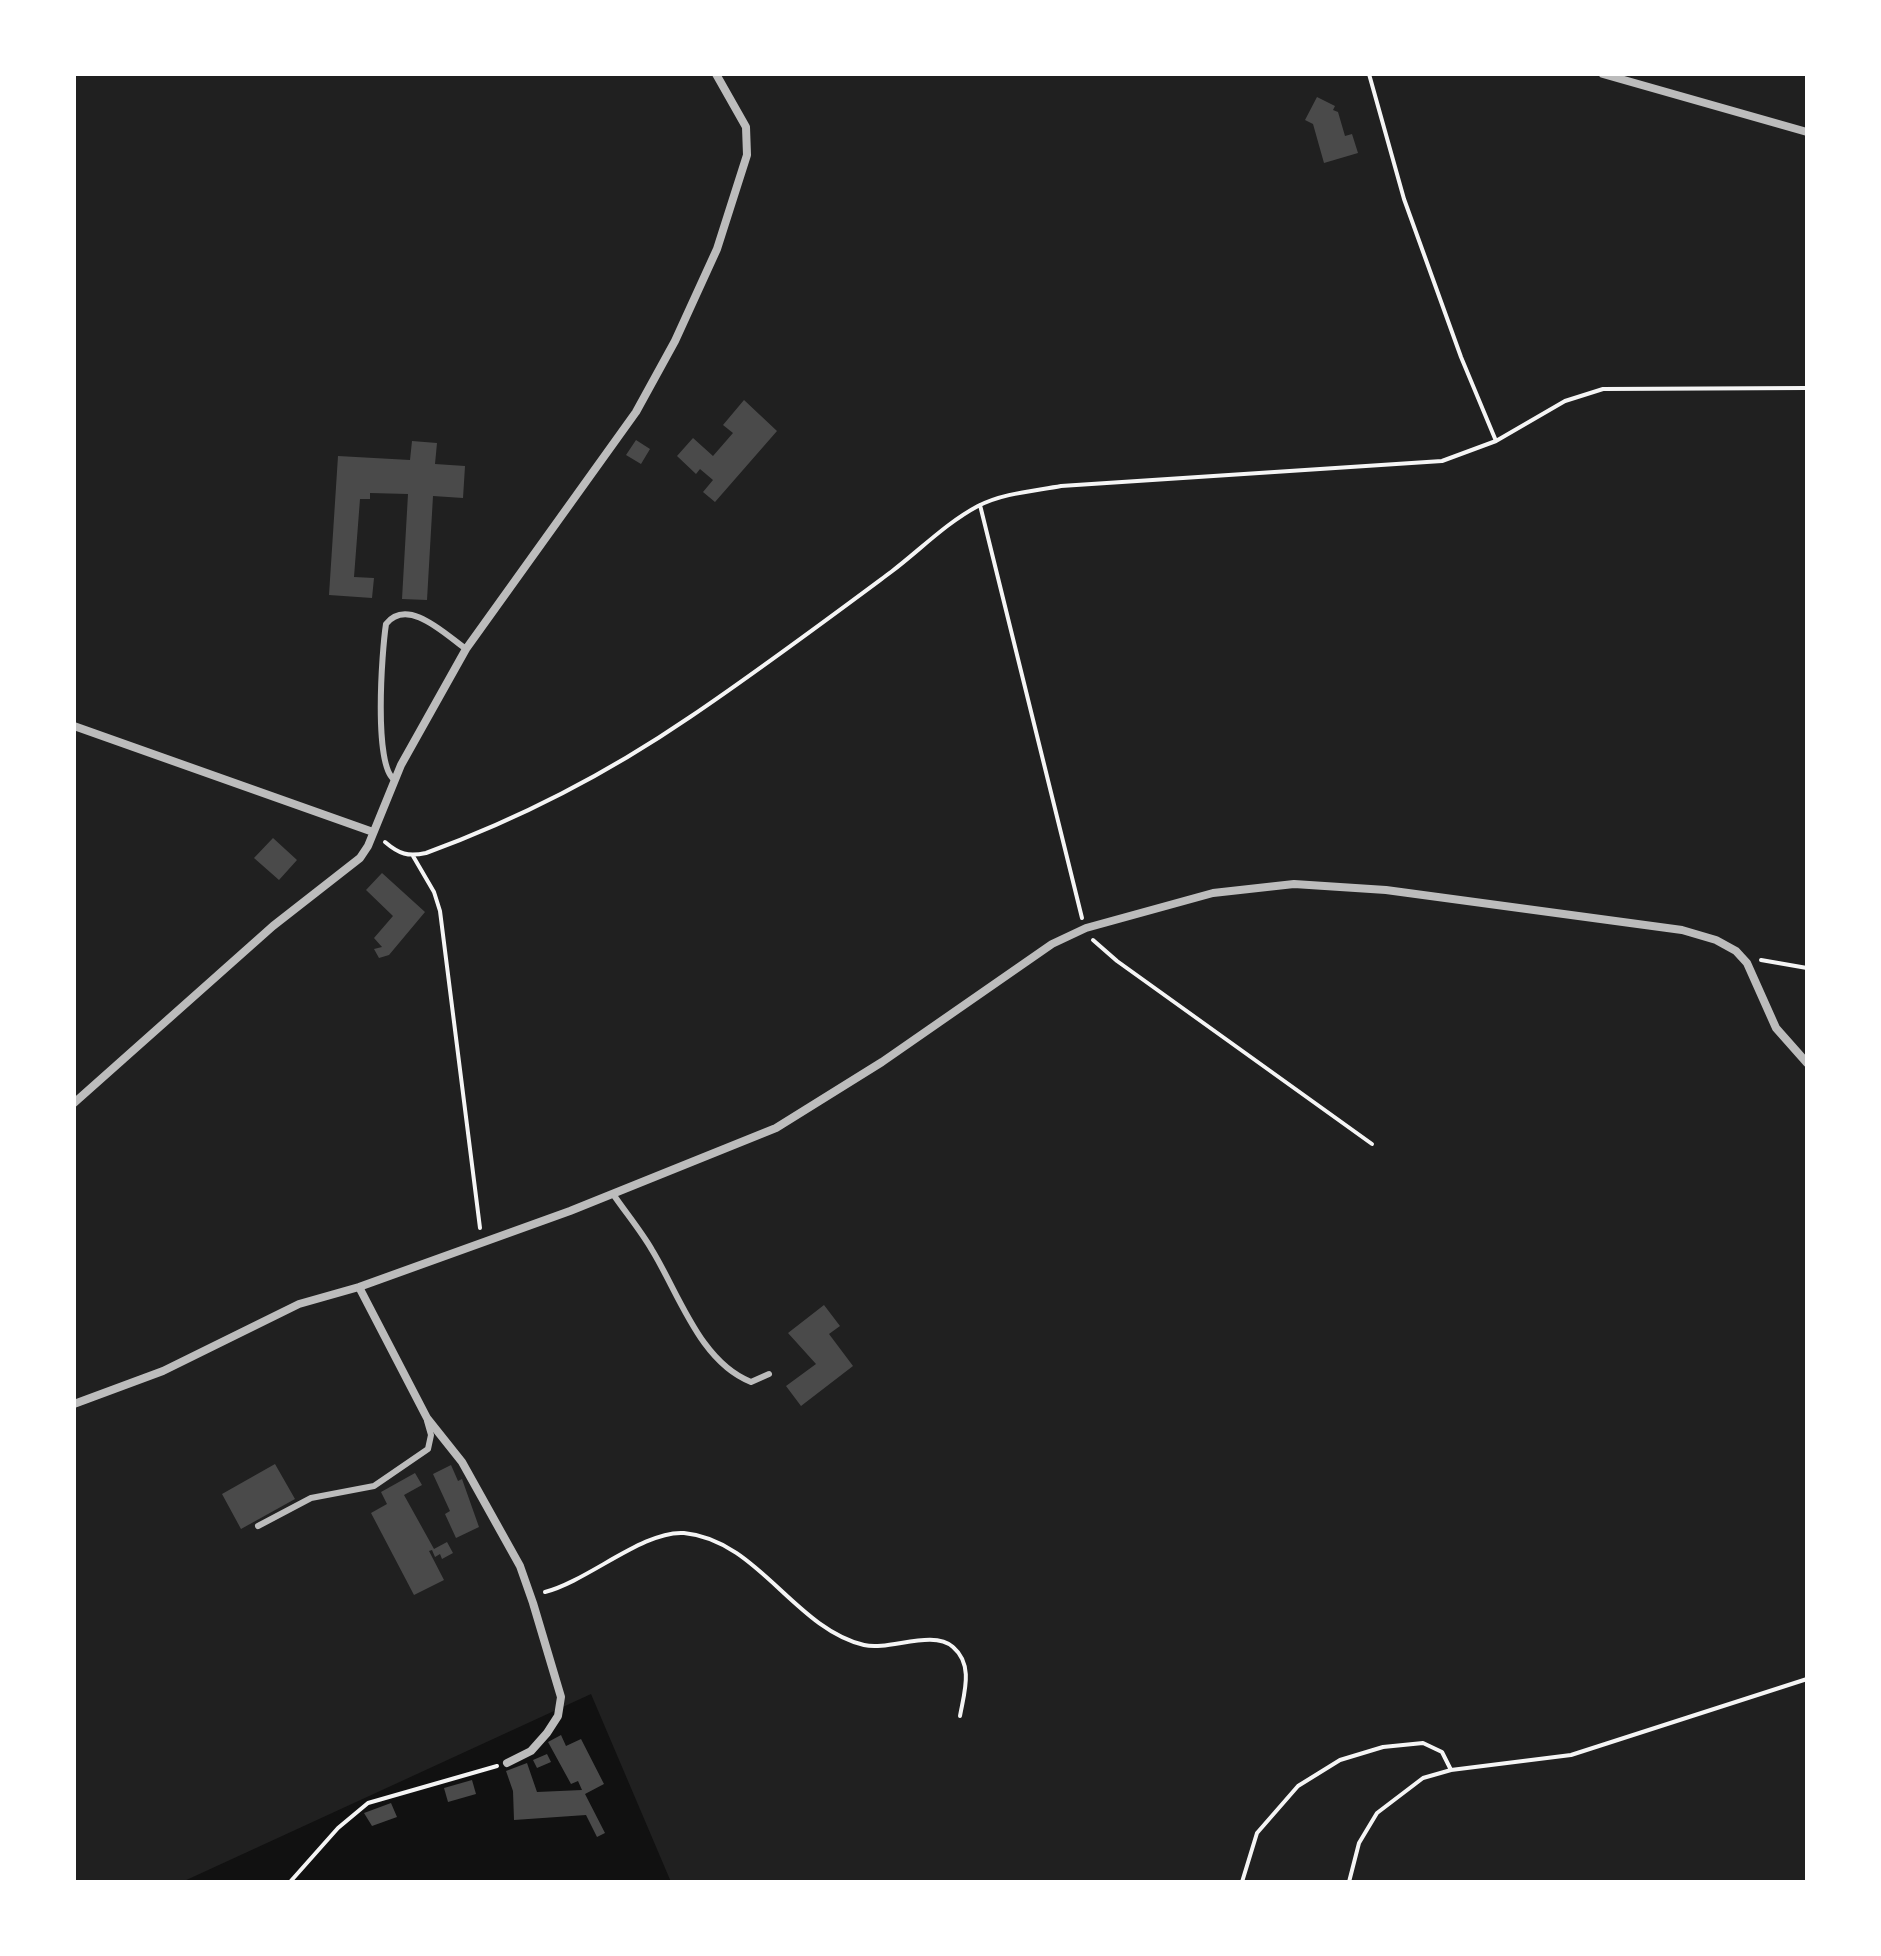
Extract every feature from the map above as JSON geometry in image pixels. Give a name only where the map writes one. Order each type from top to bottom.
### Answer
[{"type":"street","points":[[74,1103],[273,926],[360,858],[395,780],[466,649],[654,385],[717,249],[747,155],[746,127],[716,74]]},
{"type":"street","points":[[1603,74],[1807,132]]},
{"type":"street","points":[[74,726],[373,832]]},
{"type":"street","points":[[74,1404],[163,1371],[299,1304],[359,1287],[738,1145],[803,1114],[1011,970],[1086,928],[1226,891],[1253,886],[1337,885],[1644,922],[1716,940],[1736,951],[1747,963],[1776,1028],[1807,1063]]},
{"type":"street","points":[[359,1287],[427,1418],[462,1462],[520,1566],[531,1595],[561,1697],[558,1716],[547,1733],[531,1751],[507,1763]]},
{"type":"lane","points":[[395,780],[384,768],[382,739],[386,624],[396,615],[410,615],[430,624],[466,649]]},
{"type":"lane","points":[[613,1194],[719,1360],[735,1376],[751,1382],[769,1374]]},
{"type":"lane","points":[[258,1526],[311,1498],[374,1486],[428,1449],[431,1435],[427,1418]]},
{"type":"path","points":[[1369,74],[1404,199],[1461,357],[1496,441]]},
{"type":"path","points":[[373,832],[398,853],[413,856],[529,810],[608,769],[701,709],[868,589],[946,526],[980,505],[1061,486],[1442,461],[1496,441],[1565,401],[1603,389],[1807,388]]},
{"type":"path","points":[[980,505],[1086,928],[1100,947],[1117,961],[1372,1144]]},
{"type":"path","points":[[413,856],[434,892],[440,911],[477,1220],[486,1240]]},
{"type":"path","points":[[1747,963],[1769,959],[1807,968]]},
{"type":"path","points":[[531,1595],[582,1579],[665,1534],[686,1533],[749,1562],[810,1615],[862,1644],[878,1647],[934,1641],[951,1644],[961,1655],[967,1673],[960,1716]]},
{"type":"path","points":[[1349,1882],[1359,1843],[1377,1813],[1423,1778],[1451,1770],[1571,1755],[1807,1679]]},
{"type":"path","points":[[1242,1882],[1257,1833],[1298,1786],[1340,1760],[1383,1747],[1423,1743],[1442,1752],[1451,1770]]},
{"type":"path","points":[[290,1882],[338,1828],[368,1803],[507,1763]]},
{"type":"shaded area","points":[[74,74],[1807,74],[1807,1882],[671,1882],[591,1694],[182,1882],[74,1882]]},
{"type":"building","points":[[1317,97],[1335,106],[1333,110],[1338,112],[1345,136],[1352,134],[1358,153],[1324,163],[1313,124],[1305,120]]},
{"type":"building","points":[[744,400],[777,431],[715,502],[703,492],[713,480],[700,469],[696,474],[677,456],[693,438],[713,456],[733,433],[723,425]]},
{"type":"building","points":[[636,440],[650,449],[641,464],[626,455]]},
{"type":"building","points":[[412,441],[437,443],[435,464],[465,466],[463,498],[433,496],[427,600],[402,599],[408,494],[370,493],[370,499],[360,499],[354,577],[374,578],[372,598],[329,595],[338,456],[410,460]]},
{"type":"building","points":[[273,838],[297,860],[279,880],[254,858]]},
{"type":"building","points":[[382,873],[425,912],[389,955],[379,958],[374,949],[382,947],[374,938],[393,916],[366,890]]},
{"type":"building","points":[[824,1305],[840,1326],[829,1334],[853,1366],[801,1406],[786,1386],[816,1364],[788,1333]]},
{"type":"building","points":[[275,1464],[295,1499],[241,1529],[222,1494]]},
{"type":"building","points":[[451,1465],[458,1481],[462,1479],[479,1527],[456,1538],[445,1514],[450,1511],[433,1474]]},
{"type":"building","points":[[415,1473],[422,1485],[404,1495],[434,1549],[447,1542],[453,1553],[442,1559],[440,1554],[435,1557],[432,1550],[429,1551],[444,1580],[414,1595],[371,1513],[387,1504],[381,1492]]},
{"type":"building","points":[[561,1735],[566,1746],[581,1739],[604,1784],[585,1794],[605,1833],[597,1837],[586,1815],[514,1820],[513,1791],[506,1771],[527,1763],[537,1792],[582,1790],[578,1781],[571,1784],[548,1742]]},
{"type":"building","points":[[547,1754],[551,1762],[537,1768],[533,1760]]},
{"type":"building","points":[[472,1780],[476,1794],[448,1802],[444,1788]]},
{"type":"building","points":[[391,1803],[397,1817],[372,1826],[364,1813]]}]
